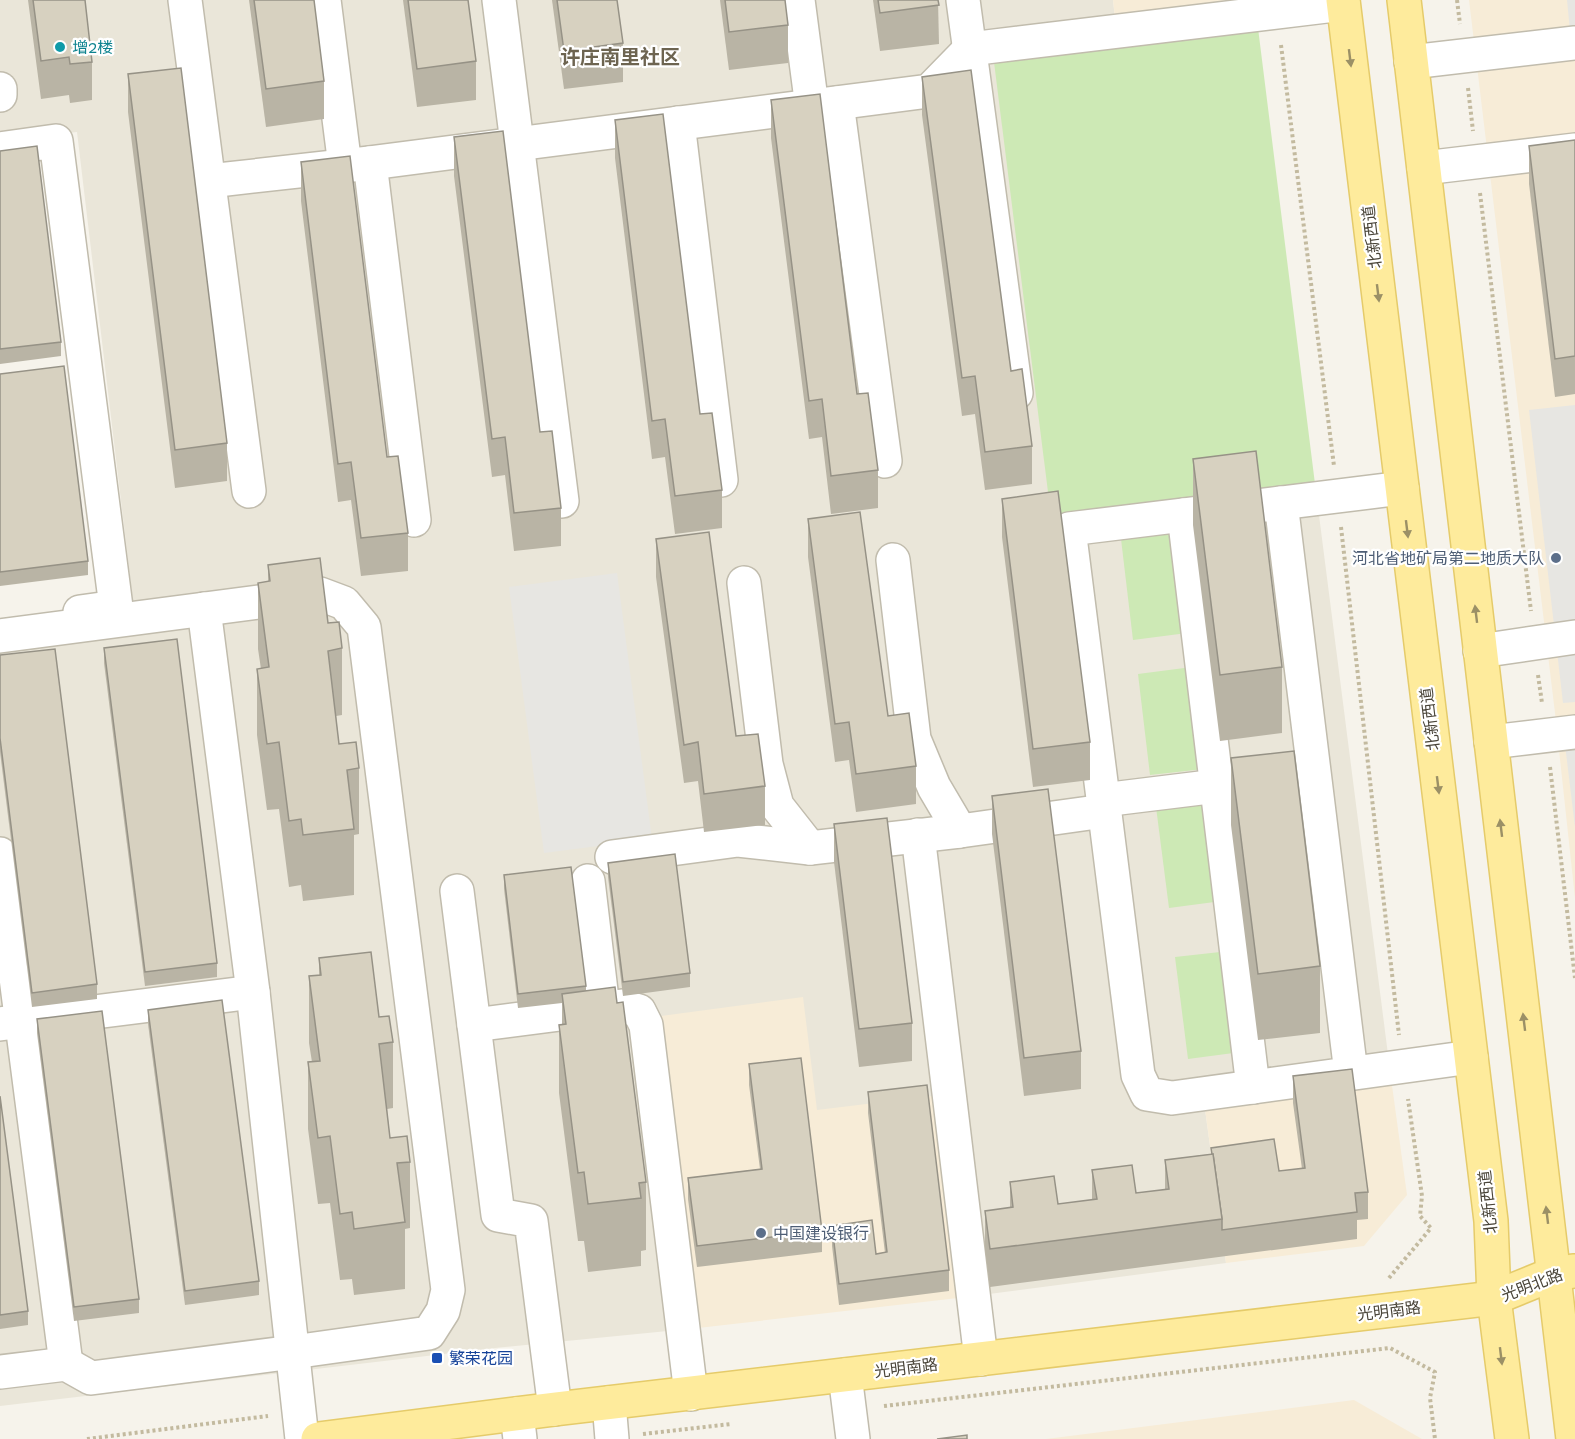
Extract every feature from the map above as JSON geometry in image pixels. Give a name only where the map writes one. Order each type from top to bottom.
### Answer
[{"type":"main road","points":[[1404,0],[1491,742],[1564,1272],[1573,1439]]},
{"type":"main road","name":"北新西道","points":[[1343,2],[1491,1221],[1494,1298],[1512,1439]]},
{"type":"main road","name":"光明北路","points":[[1494,1298],[1564,1272]]},
{"type":"main road","name":"光明北路","points":[[1494,1298],[1567,1315]]},
{"type":"main road","name":"光明南路","points":[[318,1439],[519,1427],[555,1409],[1494,1298]]},
{"type":"street","points":[[185,0],[249,491]]},
{"type":"street","points":[[324,0],[358,164],[414,520]]},
{"type":"street","points":[[499,0],[562,501]]},
{"type":"street","points":[[798,0],[825,105],[885,461]]},
{"type":"street","points":[[963,0],[1016,393]]},
{"type":"street","points":[[209,181],[929,91],[970,49],[1343,2]]},
{"type":"street","points":[[1412,62],[1575,43]]},
{"type":"street","points":[[0,89],[0,95]]},
{"type":"street","points":[[678,123],[721,480]]},
{"type":"street","points":[[0,149],[56,141],[69,367],[116,607],[0,622]]},
{"type":"street","points":[[1424,168],[1575,150]]},
{"type":"street","points":[[1402,488],[1069,530],[1138,1075],[1147,1094],[1172,1098],[1471,1057]]},
{"type":"street","points":[[1281,503],[1351,1073]]},
{"type":"street","points":[[1184,515],[1253,1087]]},
{"type":"street","points":[[893,560],[914,739],[934,787],[960,831]]},
{"type":"street","points":[[744,583],[766,764],[777,806],[810,848]]},
{"type":"street","points":[[0,636],[320,594],[344,603],[364,627],[448,1290],[443,1311],[429,1333],[293,1353],[91,1378],[66,1364],[0,1372]]},
{"type":"street","points":[[204,609],[253,992],[302,1439]]},
{"type":"street","points":[[1480,651],[1575,637]]},
{"type":"street","points":[[1491,742],[1560,733]]},
{"type":"street","points":[[612,857],[738,840],[810,848],[960,831],[1217,786]]},
{"type":"street","points":[[918,835],[981,1359]]},
{"type":"street","points":[[0,854],[11,1022],[66,1364]]},
{"type":"street","points":[[588,881],[603,1008]]},
{"type":"street","points":[[457,891],[498,1215],[531,1221],[555,1409]]},
{"type":"street","points":[[11,1022],[253,992]]},
{"type":"street","points":[[474,1025],[622,1006],[639,1011],[646,1025],[691,1394]]},
{"type":"street","points":[[845,1375],[851,1424]]},
{"type":"street","points":[[609,1403],[612,1438]]},
{"type":"path","points":[[1457,0],[1534,643],[1560,733],[1575,978]]},
{"type":"path","points":[[1277,11],[1338,496],[1402,1065],[1422,1196],[1420,1216],[1431,1228]]},
{"type":"path","points":[[851,1424],[1390,1348],[1435,1372],[1430,1398],[1435,1439]]},
{"type":"path","points":[[612,1438],[742,1422]]},
{"type":"shaded area","points":[[0,0],[1113,0],[1115,18],[1315,484],[1391,1078],[1204,1102],[1226,1263],[958,1298],[817,1111],[661,1016],[698,1328],[495,1348],[0,1406],[0,642],[135,618],[77,132],[0,141]]},
{"type":"shaded area","points":[[1113,0],[1260,0],[1115,18]]},
{"type":"shaded area","points":[[1469,0],[1575,0],[1575,898],[1555,713]]},
{"type":"shaded area","points":[[1567,0],[1575,0],[1575,31],[1570,31]]},
{"type":"shaded area","name":"河北省地矿局第二地质大队","points":[[1575,405],[1575,702],[1563,703],[1529,410]]},
{"type":"shaded area","points":[[617,573],[652,839],[544,853],[509,587]]},
{"type":"shaded area","points":[[1575,718],[1575,827],[1562,720]]},
{"type":"shaded area","points":[[803,997],[817,1110],[932,1096],[958,1298],[698,1328],[661,1016]]},
{"type":"shaded area","points":[[1391,1078],[1407,1195],[1364,1246],[1226,1263],[1204,1102]]},
{"type":"shaded area","points":[[1354,1400],[1422,1439],[1046,1439]]},
{"type":"green space","points":[[1258,28],[1315,484],[1051,516],[994,62]]},
{"type":"green space","points":[[1174,532],[1187,633],[1133,640],[1121,539]]},
{"type":"green space","points":[[1192,667],[1204,769],[1150,775],[1138,674]]},
{"type":"green space","points":[[1210,800],[1222,901],[1169,908],[1156,807]]},
{"type":"green space","points":[[1229,951],[1241,1052],[1188,1059],[1175,957]]},
{"type":"building","points":[[33,0],[85,0],[92,62],[70,64],[69,57],[41,61]]},
{"type":"building","points":[[254,0],[314,0],[324,81],[266,89]]},
{"type":"building","points":[[408,0],[468,0],[476,61],[417,69]]},
{"type":"building","points":[[557,0],[617,0],[623,43],[564,51]]},
{"type":"building","points":[[725,0],[785,0],[788,25],[729,32]]},
{"type":"building","points":[[878,0],[938,0],[939,5],[880,13]]},
{"type":"building","points":[[181,68],[227,443],[175,450],[128,74]]},
{"type":"building","points":[[971,70],[1011,371],[1022,369],[1032,446],[985,452],[975,376],[962,378],[922,77]]},
{"type":"building","points":[[820,94],[857,394],[868,393],[878,470],[831,476],[822,399],[809,401],[771,100]]},
{"type":"building","points":[[663,114],[700,414],[712,413],[722,490],[675,496],[665,419],[652,421],[615,120]]},
{"type":"building","points":[[503,131],[540,432],[552,431],[561,508],[514,513],[505,437],[492,439],[454,137]]},
{"type":"building","points":[[1575,140],[1575,356],[1555,359],[1529,146]]},
{"type":"building","points":[[37,146],[61,342],[0,349],[0,151]]},
{"type":"building","points":[[350,156],[387,457],[398,456],[408,533],[361,538],[351,462],[338,464],[301,162]]},
{"type":"building","points":[[64,366],[88,561],[0,572],[0,374]]},
{"type":"building","points":[[1256,451],[1282,667],[1220,675],[1193,459]]},
{"type":"building","points":[[1058,491],[1090,742],[1033,749],[1002,499]]},
{"type":"building","points":[[860,512],[888,716],[909,713],[916,766],[856,774],[849,722],[835,724],[808,519]]},
{"type":"building","points":[[709,532],[736,736],[758,734],[765,786],[704,794],[698,742],[684,745],[656,539]]},
{"type":"building","points":[[320,558],[328,623],[339,622],[342,648],[328,651],[339,744],[356,742],[359,768],[347,770],[354,829],[303,835],[301,819],[289,821],[279,742],[267,744],[257,669],[269,667],[258,583],[270,581],[268,565]]},
{"type":"building","points":[[177,639],[217,963],[145,972],[104,648]]},
{"type":"building","points":[[55,649],[97,984],[32,993],[0,738],[0,655]]},
{"type":"building","points":[[1294,751],[1320,966],[1258,974],[1231,758]]},
{"type":"building","points":[[1048,789],[1081,1051],[1024,1058],[992,796]]},
{"type":"building","points":[[887,818],[912,1023],[859,1029],[834,824]]},
{"type":"building","points":[[675,854],[690,973],[623,982],[608,863]]},
{"type":"building","points":[[571,867],[586,986],[518,994],[504,875]]},
{"type":"building","points":[[371,952],[379,1017],[389,1016],[393,1042],[379,1044],[390,1138],[407,1136],[410,1162],[397,1163],[405,1222],[354,1229],[352,1212],[340,1214],[330,1136],[318,1138],[308,1062],[320,1061],[309,976],[321,975],[319,958]]},
{"type":"building","points":[[615,987],[617,1003],[623,1002],[646,1182],[639,1183],[641,1198],[588,1204],[584,1172],[578,1173],[559,1025],[566,1024],[562,994]]},
{"type":"building","points":[[222,1000],[259,1281],[185,1291],[148,1010]]},
{"type":"building","points":[[102,1011],[139,1299],[74,1307],[37,1019]]},
{"type":"building","points":[[801,1058],[822,1231],[697,1246],[688,1178],[762,1169],[749,1064]]},
{"type":"building","points":[[1352,1069],[1368,1192],[1355,1193],[1357,1212],[1222,1230],[1211,1148],[1274,1139],[1279,1171],[1305,1168],[1293,1076]]},
{"type":"building","points":[[927,1085],[949,1270],[839,1284],[832,1226],[872,1220],[876,1254],[887,1252],[868,1092]]},
{"type":"building","points":[[0,1096],[28,1311],[0,1315]]},
{"type":"building","points":[[1213,1154],[1222,1219],[990,1249],[985,1211],[1013,1207],[1010,1182],[1054,1176],[1058,1204],[1097,1199],[1092,1170],[1132,1165],[1136,1193],[1169,1189],[1165,1160]]},
{"type":"building","points":[[967,1435],[967,1439],[937,1439]]},
{"type":"place","name":"增2楼","points":[[60,47]]},
{"type":"place","name":"河北省地矿局第二地质大队","points":[[1556,558]]},
{"type":"place","name":"中国建设银行","points":[[761,1233]]},
{"type":"place","name":"繁荣花园","points":[[437,1358]]},
{"type":"district","name":"许庄南里社区","points":[[620,57]]}]
